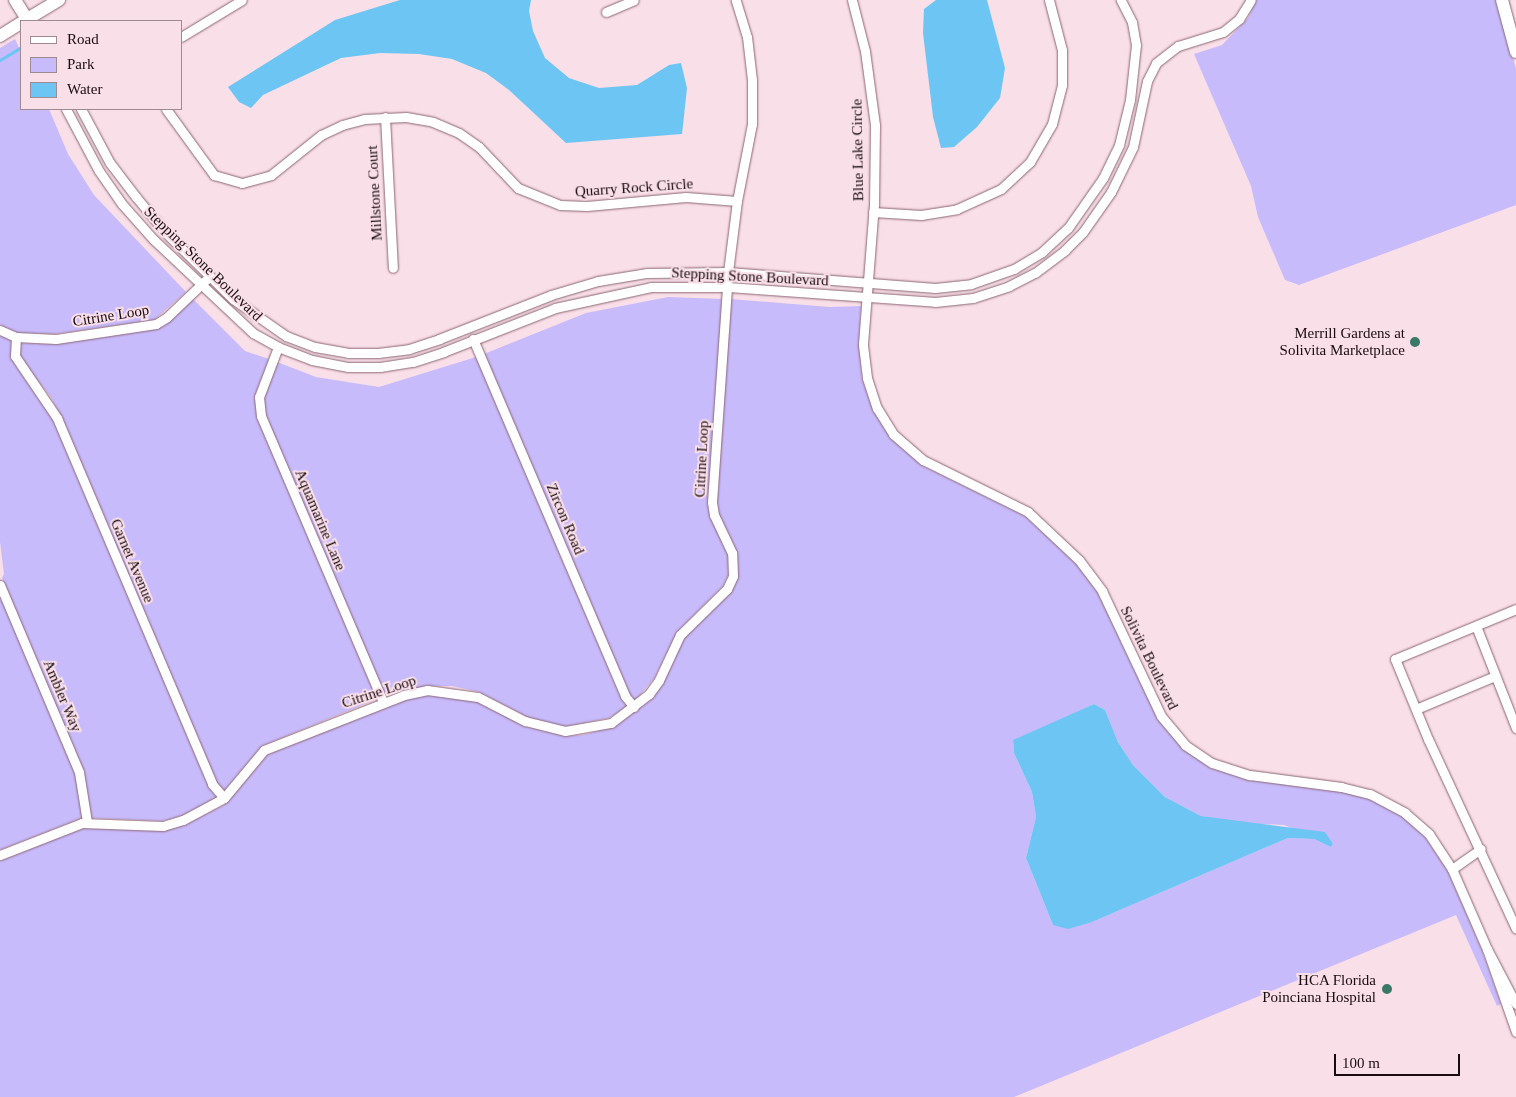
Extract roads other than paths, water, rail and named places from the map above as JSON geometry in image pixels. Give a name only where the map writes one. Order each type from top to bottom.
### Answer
[{"type":"main road","points":[[15,0],[25,20]]},
{"type":"main road","points":[[28,20],[59,0]]},
{"type":"main road","points":[[1502,0],[1516,52]]},
{"type":"main road","points":[[0,36],[20,24]]},
{"type":"street","points":[[182,36],[242,0]]},
{"type":"street","points":[[606,12],[634,0]]},
{"type":"street","points":[[728,287],[728,272],[737,201],[752,124],[752,80],[747,37],[736,0]]},
{"type":"street","name":"Blue Lake Circle","points":[[852,0],[865,51],[874,116],[873,212],[866,297]]},
{"type":"street","name":"Blue Lake Circle","points":[[873,212],[921,215],[957,210],[1001,189],[1030,162],[1052,124],[1062,85],[1062,50],[1049,0]]},
{"type":"street","name":"Stepping Stone Boulevard","points":[[83,110],[110,163],[136,197],[210,276],[261,321],[286,336],[315,347],[348,353],[378,353],[416,346],[506,311],[598,282],[647,273],[728,272],[934,288],[983,281],[1033,258],[1068,228],[1108,170],[1126,124],[1136,45],[1132,22],[1121,0]]},
{"type":"street","name":"Stepping Stone Boulevard","points":[[67,110],[99,171],[122,204],[200,285],[253,333],[278,347],[330,364],[380,367],[413,362],[555,308],[603,295],[679,285],[936,302],[973,298],[1019,282],[1054,260],[1083,232],[1121,175],[1136,137],[1147,81],[1156,64],[1178,46],[1223,32],[1239,19],[1251,0]]},
{"type":"street","name":"Quarry Rock Circle","points":[[167,110],[214,175],[242,183],[270,175],[321,135],[364,119],[385,117],[434,122],[459,133],[479,147],[518,188],[560,205],[587,206],[686,197],[737,201]]},
{"type":"street","name":"Millstone Court","points":[[385,117],[393,268]]},
{"type":"street","name":"Citrine Loop","points":[[0,330],[16,337],[56,339],[156,324],[167,317],[210,276]]},
{"type":"street","name":"Citrine Loop","points":[[0,855],[87,822],[163,826],[204,812],[224,798],[264,750],[383,702],[427,690],[453,691],[478,697],[525,721],[564,731],[596,728],[634,707],[659,680],[680,635],[727,589],[733,576],[732,552],[714,515],[712,502],[728,287]]},
{"type":"street","name":"Solivita Boulevard","points":[[866,297],[863,346],[866,378],[877,408],[893,434],[923,460],[1028,512],[1079,560],[1102,591],[1161,716],[1185,745],[1212,763],[1250,775],[1341,787],[1370,794],[1405,813],[1429,834],[1452,868],[1487,949],[1516,1032]]},
{"type":"street","name":"Garnet Avenue","points":[[16,337],[16,356],[57,418],[212,784],[224,798]]},
{"type":"street","name":"Zircon Road","points":[[473,339],[625,696],[634,707]]},
{"type":"street","name":"Aquamarine Lane","points":[[278,347],[259,397],[261,416],[383,702]]},
{"type":"street","name":"Ambler Way","points":[[0,585],[80,772],[87,822]]},
{"type":"street","points":[[1516,609],[1395,659],[1516,929]]},
{"type":"street","points":[[1476,626],[1516,728]]},
{"type":"street","points":[[1416,709],[1495,676]]},
{"type":"street","points":[[1452,868],[1481,849]]},
{"type":"street","name":"Solivita Boulevard","points":[[1487,949],[1516,1004]]},
{"type":"water","points":[[400,0],[531,0],[529,11],[533,31],[545,58],[569,78],[599,88],[637,85],[669,65],[681,63],[687,88],[682,134],[566,143],[509,90],[486,73],[452,59],[419,54],[380,53],[341,58],[263,95],[251,108],[239,102],[228,87],[335,20]]},
{"type":"water","points":[[936,0],[987,0],[1005,68],[1000,98],[977,127],[954,147],[941,148],[933,117],[923,33],[924,9]]},
{"type":"water","points":[[1094,704],[1105,710],[1118,742],[1133,765],[1165,797],[1201,816],[1325,832],[1333,844],[1331,847],[1314,839],[1288,838],[1092,922],[1068,929],[1053,925],[1026,858],[1036,817],[1032,792],[1014,753],[1013,740]]},
{"type":"waterway","points":[[0,60],[20,48]]},
{"type":"place","name":"Merrill Gardens at Solivita Marketplace","points":[[1415,342]]},
{"type":"place","name":"HCA Florida Poinciana Hospital","points":[[1387,989]]}]
